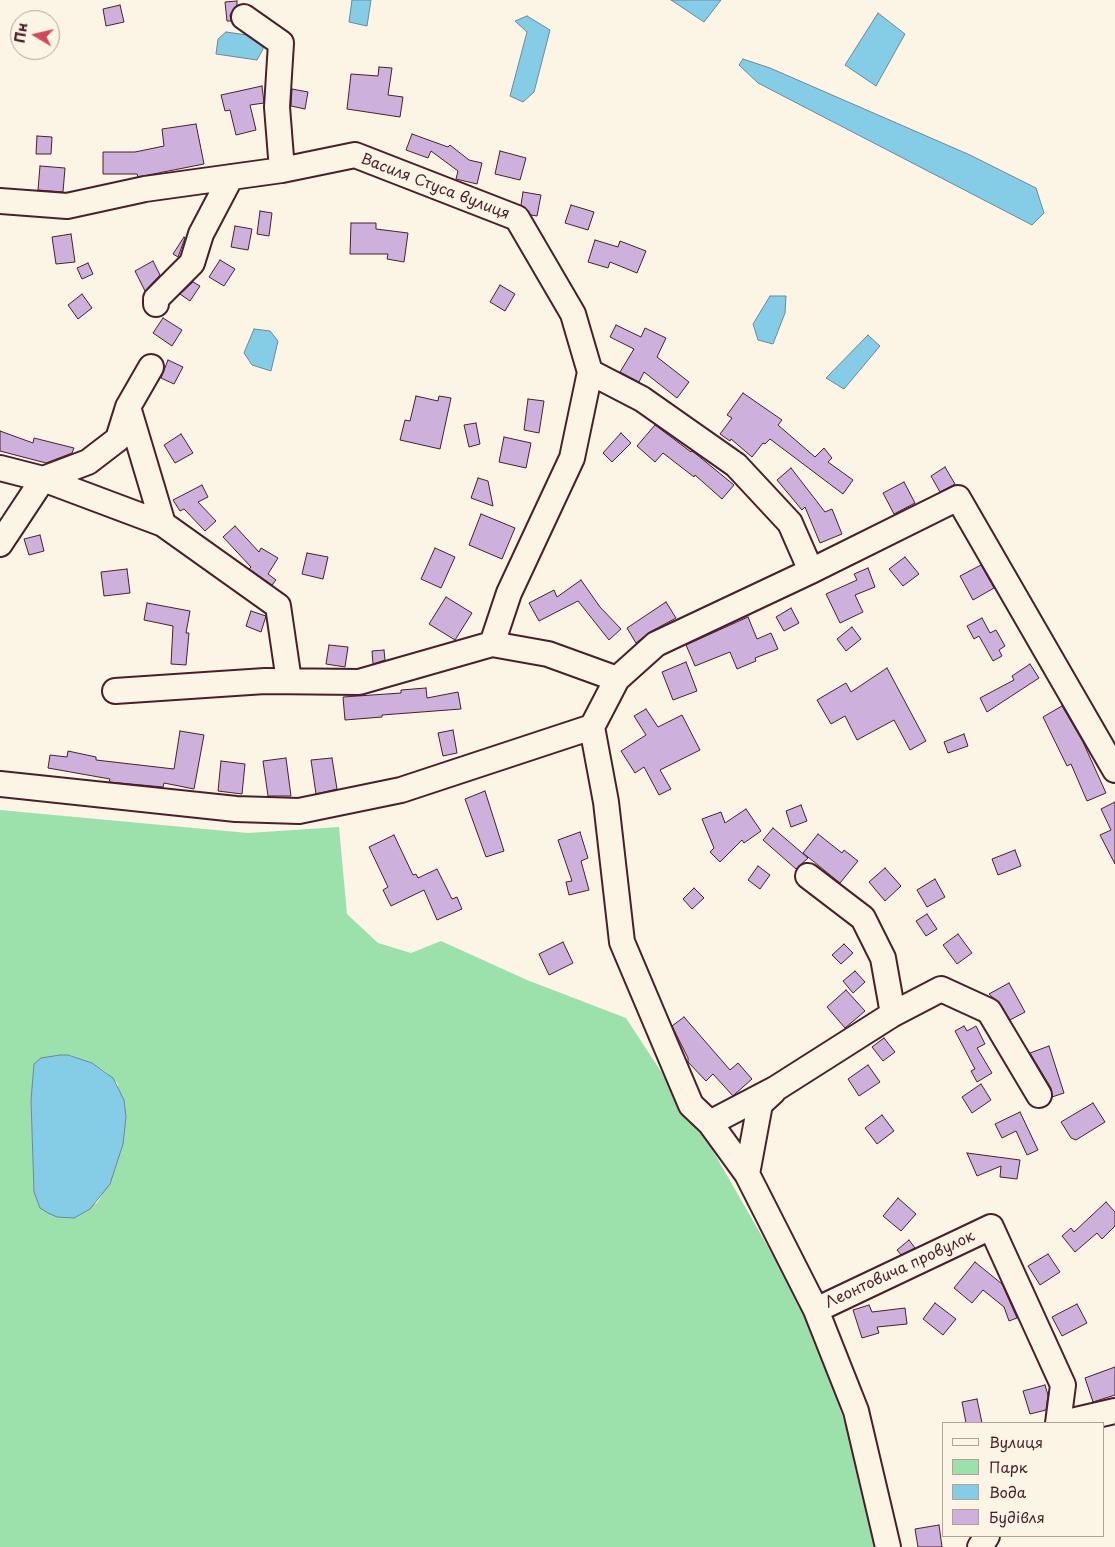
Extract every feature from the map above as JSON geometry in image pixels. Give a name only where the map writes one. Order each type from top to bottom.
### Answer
[{"type":"street","points":[[244,17],[281,43],[277,107],[282,170]]},
{"type":"street","name":"Василя Стуса вулиця","points":[[0,201],[67,206],[144,189],[282,170],[355,155],[517,218],[573,314],[590,372]]},
{"type":"street","points":[[156,304],[156,299],[192,263],[201,234],[231,177]]},
{"type":"street","points":[[0,544],[43,479],[88,462],[118,439],[128,407],[151,367]]},
{"type":"street","points":[[492,644],[509,592],[572,458],[590,372],[642,399],[736,465],[790,523],[811,571]]},
{"type":"street","points":[[128,407],[164,524]]},
{"type":"street","points":[[0,468],[43,479],[164,524],[278,606],[289,681]]},
{"type":"street","points":[[816,1310],[747,1174],[710,1123],[691,1105],[622,942],[606,802],[592,727],[617,679],[656,644],[811,571],[958,498],[1115,770]]},
{"type":"street","points":[[115,691],[289,681],[359,682],[492,644],[548,654],[617,679]]},
{"type":"street","points":[[0,784],[236,809],[299,811],[401,790],[592,727]]},
{"type":"street","points":[[808,876],[863,918],[883,958],[894,1014]]},
{"type":"street","points":[[710,1123],[775,1089],[894,1014],[940,989],[989,1011],[1039,1095]]},
{"type":"street","points":[[747,1174],[760,1104],[775,1089]]},
{"type":"street","name":"Леонтовича провулок","points":[[888,1547],[856,1411],[816,1310],[991,1227],[1063,1385],[1058,1422]]},
{"type":"street","points":[[1067,1422],[1115,1411]]},
{"type":"green space","points":[[0,810],[248,833],[339,827],[347,914],[378,943],[411,953],[441,941],[527,980],[626,1018],[713,1151],[807,1315],[870,1495],[880,1547],[0,1547]],"holes":[[[69,1055],[92,1063],[106,1072],[118,1084],[102,1195],[97,1203],[65,1218],[48,1213],[34,1192],[31,1100],[47,1057]]]},
{"type":"water","points":[[352,0],[371,0],[367,26],[349,22]]},
{"type":"water","points":[[671,0],[721,0],[704,22]]},
{"type":"water","points":[[878,13],[905,34],[876,86],[845,65]]},
{"type":"water","points":[[527,16],[550,30],[534,92],[523,102],[510,96],[527,32],[515,21]]},
{"type":"water","points":[[226,32],[261,37],[263,49],[257,60],[216,54],[218,39]]},
{"type":"water","points":[[743,59],[770,68],[970,155],[1036,188],[1044,213],[1032,225],[758,83],[739,65]]},
{"type":"water","points":[[770,296],[786,296],[785,313],[773,344],[758,340],[753,324]]},
{"type":"water","points":[[254,329],[270,331],[278,341],[271,371],[252,365],[244,353]]},
{"type":"water","points":[[868,335],[880,346],[844,389],[826,378]]},
{"type":"water","points":[[68,1055],[92,1063],[113,1078],[124,1100],[126,1117],[123,1144],[110,1184],[90,1209],[74,1218],[57,1217],[40,1208],[34,1192],[31,1100],[34,1064],[41,1058]]},
{"type":"building","points":[[237,1],[237,5],[230,15],[231,21],[227,21],[225,2]]},
{"type":"building","points":[[120,5],[124,22],[106,26],[103,9]]},
{"type":"building","points":[[379,67],[392,68],[388,95],[403,97],[400,117],[347,109],[351,74],[378,76]]},
{"type":"building","points":[[262,86],[264,103],[250,105],[256,130],[236,135],[230,110],[225,111],[221,95]]},
{"type":"building","points":[[292,89],[308,92],[305,109],[291,106]]},
{"type":"building","points":[[196,124],[204,164],[138,177],[137,174],[103,174],[103,152],[135,152],[164,146],[162,129]]},
{"type":"building","points":[[412,134],[448,147],[450,145],[469,160],[482,163],[477,184],[456,179],[458,171],[431,151],[428,158],[406,150]]},
{"type":"building","points":[[37,136],[52,137],[51,154],[36,154]]},
{"type":"building","points":[[500,151],[526,158],[520,180],[495,174]]},
{"type":"building","points":[[40,166],[65,168],[63,192],[38,190]]},
{"type":"building","points":[[523,192],[541,195],[537,216],[531,215],[521,205]]},
{"type":"building","points":[[571,205],[594,212],[588,230],[565,223]]},
{"type":"building","points":[[260,211],[272,213],[269,236],[257,234]]},
{"type":"building","points":[[351,223],[376,223],[376,229],[408,233],[404,262],[387,259],[388,254],[350,254]]},
{"type":"building","points":[[235,226],[252,229],[248,250],[231,247]]},
{"type":"building","points":[[71,234],[75,262],[56,264],[52,237]]},
{"type":"building","points":[[185,238],[178,257],[173,254]]},
{"type":"building","points":[[595,240],[618,247],[620,241],[646,251],[637,273],[610,262],[608,268],[588,262]]},
{"type":"building","points":[[220,260],[235,269],[224,286],[209,277]]},
{"type":"building","points":[[153,261],[160,275],[145,291],[135,271]]},
{"type":"building","points":[[88,263],[93,274],[82,279],[77,268]]},
{"type":"building","points":[[193,282],[200,286],[190,301],[180,294]]},
{"type":"building","points":[[500,285],[515,294],[505,311],[490,302]]},
{"type":"building","points":[[82,294],[92,308],[78,319],[68,305]]},
{"type":"building","points":[[163,318],[182,330],[172,346],[153,333]]},
{"type":"building","points":[[616,325],[641,337],[645,328],[666,338],[657,357],[689,382],[677,398],[644,372],[639,382],[620,372],[634,349],[610,337]]},
{"type":"building","points":[[168,360],[183,367],[174,384],[161,378]]},
{"type":"building","points":[[743,393],[782,420],[778,425],[815,457],[824,448],[832,458],[828,462],[853,480],[843,494],[770,439],[765,444],[763,443],[752,457],[731,439],[730,441],[720,434],[732,418],[727,415]]},
{"type":"building","points":[[416,396],[438,401],[439,396],[451,398],[440,449],[400,440],[405,420],[410,421]]},
{"type":"building","points":[[528,399],[544,401],[539,433],[524,430]]},
{"type":"building","points":[[476,423],[480,444],[469,447],[464,425]]},
{"type":"building","points":[[655,425],[696,454],[734,485],[722,499],[695,475],[694,477],[663,453],[655,462],[637,446]]},
{"type":"building","points":[[0,431],[33,443],[34,438],[74,448],[72,453],[46,463],[0,451]]},
{"type":"building","points":[[621,433],[631,443],[612,462],[603,453]]},
{"type":"building","points":[[181,434],[193,453],[175,463],[164,445]]},
{"type":"building","points":[[504,437],[531,443],[526,468],[499,462]]},
{"type":"building","points":[[945,467],[955,484],[940,492],[931,476]]},
{"type":"building","points":[[791,468],[825,512],[832,509],[842,534],[820,543],[805,507],[802,510],[777,480]]},
{"type":"building","points":[[478,478],[488,481],[493,506],[471,498]]},
{"type":"building","points":[[904,482],[915,503],[894,514],[883,493]]},
{"type":"building","points":[[202,485],[208,497],[198,502],[216,521],[205,531],[184,509],[180,511],[173,500]]},
{"type":"building","points":[[481,514],[515,528],[502,559],[469,545]]},
{"type":"building","points":[[235,526],[259,552],[261,548],[278,558],[268,574],[276,580],[272,585],[249,569],[251,567],[223,537]]},
{"type":"building","points":[[40,535],[44,551],[29,555],[24,539]]},
{"type":"building","points":[[435,548],[455,557],[441,588],[421,579]]},
{"type":"building","points":[[307,553],[328,557],[323,579],[302,574]]},
{"type":"building","points":[[905,557],[919,574],[903,586],[889,569]]},
{"type":"building","points":[[981,565],[994,588],[973,600],[960,576]]},
{"type":"building","points":[[868,568],[875,587],[855,595],[863,612],[840,623],[826,594],[857,580],[854,574]]},
{"type":"building","points":[[127,569],[130,593],[104,596],[101,572]]},
{"type":"building","points":[[581,580],[600,607],[621,629],[609,640],[578,601],[539,621],[529,603],[554,590],[557,597]]},
{"type":"building","points":[[446,597],[472,613],[455,640],[429,624]]},
{"type":"building","points":[[666,602],[676,618],[650,632],[636,643],[627,628]]},
{"type":"building","points":[[147,603],[190,611],[186,633],[189,633],[186,665],[171,664],[173,626],[144,620]]},
{"type":"building","points":[[791,608],[799,623],[784,631],[776,617]]},
{"type":"building","points":[[251,611],[266,616],[261,632],[246,626]]},
{"type":"building","points":[[748,617],[757,639],[771,633],[778,649],[755,658],[756,661],[737,669],[730,652],[695,666],[686,645]]},
{"type":"building","points":[[982,618],[990,633],[996,630],[1005,646],[999,650],[1002,656],[993,661],[979,636],[974,639],[967,626]]},
{"type":"building","points":[[852,627],[861,639],[846,651],[837,639]]},
{"type":"building","points":[[329,645],[348,647],[345,667],[326,664]]},
{"type":"building","points":[[384,650],[385,660],[373,664],[372,651]]},
{"type":"building","points":[[686,662],[697,691],[673,700],[662,672]]},
{"type":"building","points":[[1030,664],[1039,678],[987,712],[980,698],[1014,680],[1012,676]]},
{"type":"building","points":[[887,668],[926,741],[910,750],[894,720],[857,740],[845,716],[831,724],[817,700],[846,683],[851,692]]},
{"type":"building","points":[[426,688],[427,698],[458,692],[461,709],[345,720],[343,697],[401,693],[401,690]]},
{"type":"building","points":[[1062,706],[1083,742],[1106,793],[1087,801],[1071,764],[1067,766],[1043,717]]},
{"type":"building","points":[[646,709],[658,727],[682,715],[700,750],[660,770],[671,789],[659,795],[644,767],[635,773],[621,751],[646,735],[634,716]]},
{"type":"building","points":[[453,730],[457,753],[443,756],[438,733]]},
{"type":"building","points":[[180,731],[204,735],[194,789],[164,783],[163,787],[109,782],[110,779],[48,768],[50,755],[67,757],[68,751],[96,757],[96,760],[174,769]]},
{"type":"building","points":[[964,734],[968,746],[948,753],[944,742]]},
{"type":"building","points":[[286,758],[291,796],[268,796],[263,761]]},
{"type":"building","points":[[332,758],[337,789],[316,794],[311,760]]},
{"type":"building","points":[[221,761],[245,764],[242,794],[218,791]]},
{"type":"building","points":[[485,791],[504,851],[486,857],[465,799]]},
{"type":"building","points":[[1115,802],[1115,864],[1100,835],[1111,830],[1101,809]]},
{"type":"building","points":[[801,805],[807,821],[791,827],[786,811]]},
{"type":"building","points":[[746,809],[761,831],[744,843],[742,840],[720,862],[710,852],[714,848],[702,819],[721,812],[725,823]]},
{"type":"building","points":[[773,828],[808,858],[796,869],[763,840]]},
{"type":"building","points":[[580,832],[588,858],[581,861],[589,890],[569,895],[566,882],[572,881],[558,840]]},
{"type":"building","points":[[818,834],[842,853],[844,850],[858,861],[840,883],[803,853]]},
{"type":"building","points":[[394,835],[413,875],[416,874],[418,878],[437,869],[452,899],[457,897],[462,909],[437,920],[424,890],[391,906],[383,890],[388,887],[369,847]]},
{"type":"building","points":[[1015,850],[1021,866],[998,875],[992,859]]},
{"type":"building","points":[[758,866],[770,875],[760,889],[748,880]]},
{"type":"building","points":[[885,868],[901,886],[885,901],[869,882]]},
{"type":"building","points":[[935,879],[945,897],[927,907],[917,890]]},
{"type":"building","points":[[694,888],[704,898],[692,909],[683,899]]},
{"type":"building","points":[[927,914],[937,929],[926,936],[916,921]]},
{"type":"building","points":[[958,934],[972,953],[957,964],[943,945]]},
{"type":"building","points":[[563,942],[573,963],[549,975],[539,954]]},
{"type":"building","points":[[844,944],[853,953],[841,964],[832,955]]},
{"type":"building","points":[[855,971],[865,982],[853,993],[843,981]]},
{"type":"building","points":[[1009,983],[1025,1012],[1010,1020],[1000,1004],[989,994]]},
{"type":"building","points":[[846,990],[865,1011],[845,1028],[827,1007]]},
{"type":"building","points":[[684,1017],[730,1070],[738,1063],[752,1079],[733,1096],[713,1074],[706,1081],[688,1062],[688,1058],[672,1026]]},
{"type":"building","points":[[964,1026],[967,1031],[976,1026],[985,1044],[977,1048],[992,1073],[977,1082],[971,1071],[975,1069],[955,1031]]},
{"type":"building","points":[[884,1038],[895,1052],[883,1061],[872,1047]]},
{"type":"building","points":[[1049,1046],[1064,1093],[1052,1097],[1051,1088],[1030,1053]]},
{"type":"building","points":[[868,1065],[880,1082],[859,1096],[848,1079]]},
{"type":"building","points":[[981,1084],[991,1100],[972,1113],[962,1097]]},
{"type":"building","points":[[1093,1103],[1105,1122],[1076,1140],[1071,1138],[1061,1122]]},
{"type":"building","points":[[1020,1112],[1038,1150],[1027,1155],[1016,1131],[1002,1138],[995,1124]]},
{"type":"building","points":[[882,1115],[894,1131],[877,1144],[865,1128]]},
{"type":"building","points":[[967,1153],[1020,1160],[1017,1179],[1000,1177],[1001,1166],[977,1176]]},
{"type":"building","points":[[898,1198],[916,1214],[901,1231],[883,1216]]},
{"type":"building","points":[[1106,1202],[1115,1212],[1115,1226],[1102,1239],[1097,1233],[1075,1252],[1062,1236],[1071,1228],[1074,1232]]},
{"type":"building","points":[[909,1240],[915,1248],[901,1255],[897,1250]]},
{"type":"building","points":[[1048,1254],[1060,1272],[1040,1285],[1028,1266]]},
{"type":"building","points":[[975,1262],[1002,1284],[1017,1318],[1009,1321],[1004,1307],[983,1290],[972,1303],[954,1288]]},
{"type":"building","points":[[935,1303],[956,1319],[943,1335],[923,1319]]},
{"type":"building","points":[[1077,1304],[1087,1323],[1062,1336],[1052,1317]]},
{"type":"building","points":[[869,1305],[872,1312],[905,1308],[907,1324],[877,1327],[879,1333],[862,1338],[853,1310]]},
{"type":"building","points":[[1115,1367],[1115,1395],[1093,1402],[1085,1378]]},
{"type":"building","points":[[1045,1385],[1048,1395],[1046,1410],[1030,1414],[1023,1391]]},
{"type":"building","points":[[977,1399],[982,1422],[966,1422],[962,1402]]},
{"type":"building","points":[[939,1525],[942,1547],[918,1547],[915,1529]]}]
